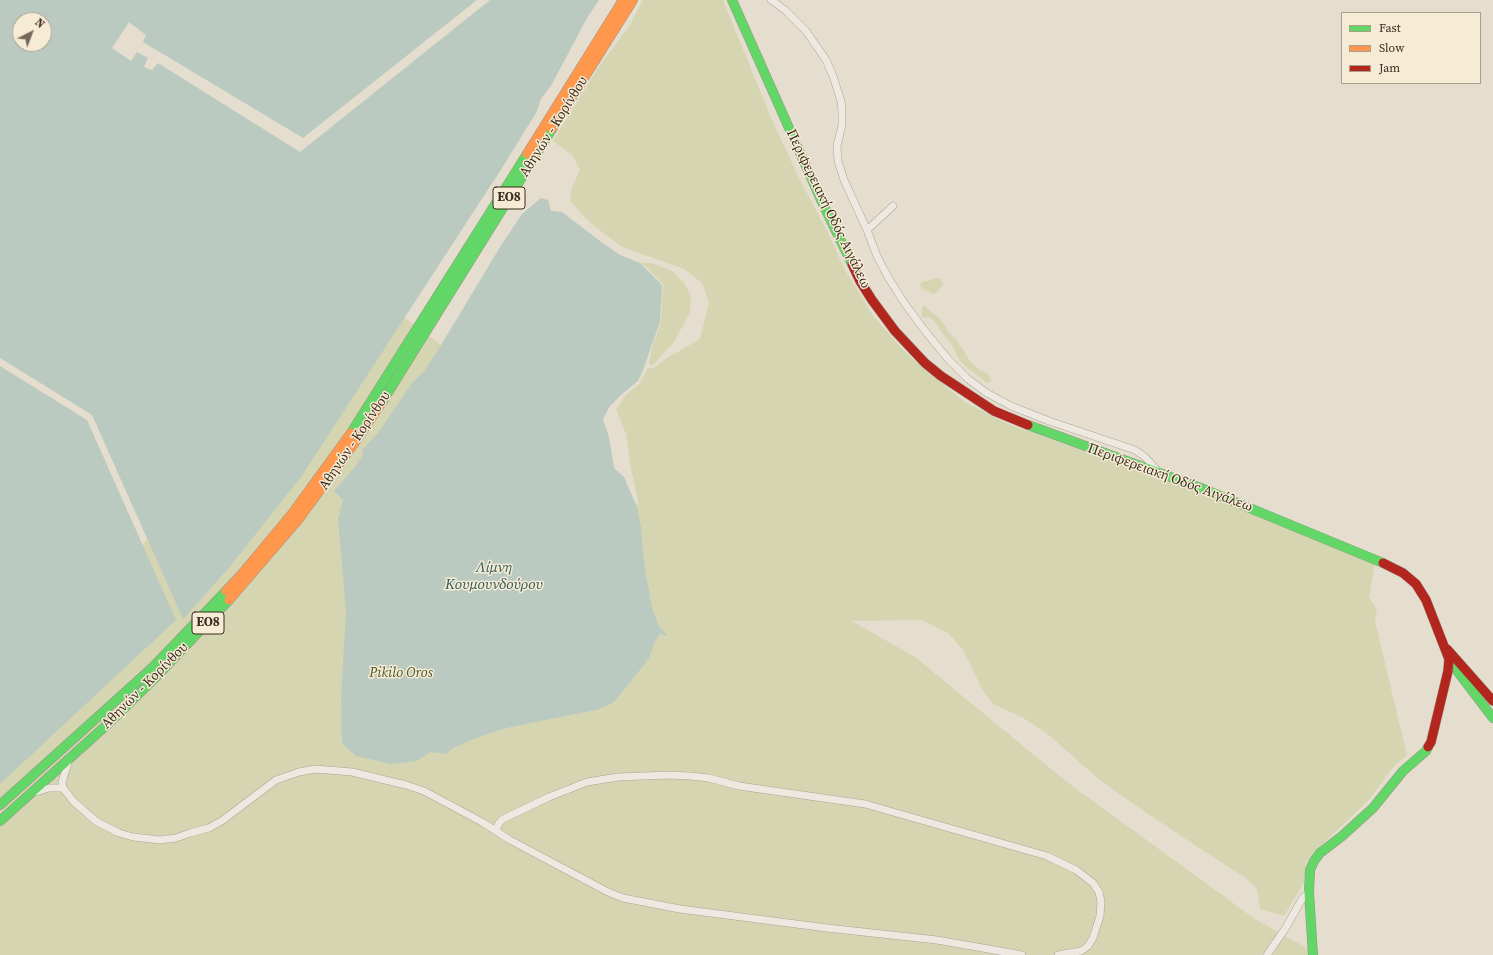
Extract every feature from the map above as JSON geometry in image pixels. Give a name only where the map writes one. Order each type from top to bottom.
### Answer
[{"type":"main road","name":"Αθηνών - Κορίνθου","points":[[0,805],[153,667],[237,579],[292,514],[347,439],[378,392],[623,0]]},
{"type":"main road","name":"Αθηνών - Κορίνθου","points":[[0,821],[155,678],[223,607],[280,543],[325,485],[385,397],[633,0]]},
{"type":"main road","name":"Περιφερειακή Οδός Αιγάλεω","points":[[732,0],[838,238],[860,282],[895,331],[925,363],[959,390],[994,411],[1036,429],[1162,474],[1261,512],[1385,564],[1403,573],[1416,584],[1426,600],[1445,647],[1448,659],[1448,672],[1431,742],[1426,751],[1403,770],[1373,808],[1341,837],[1320,853],[1314,860],[1310,870],[1309,892],[1313,955]]},
{"type":"main road","points":[[1445,647],[1493,701]]},
{"type":"main road","points":[[1458,662],[1458,672],[1493,718]]},
{"type":"main road","name":"Περιφερειακή Οδός Αιγάλεω","points":[[1313,942],[1316,955]]},
{"type":"street","points":[[771,0],[785,10],[806,31],[826,60],[842,101],[842,125],[837,146],[838,160],[844,180],[888,278],[925,331],[948,359],[968,379],[987,393],[1011,406],[1049,421],[1135,450],[1145,457],[1162,474]]},
{"type":"street","points":[[867,230],[893,206]]},
{"type":"street","points":[[76,752],[68,763],[64,772],[62,782],[63,788],[74,802],[97,822],[132,838],[160,840],[176,838],[209,828],[223,820],[262,790],[282,778],[299,772],[315,769],[337,770],[371,776],[424,791],[496,830],[510,840],[608,892],[623,898],[680,909],[827,928],[840,928],[937,940],[1022,955]]},
{"type":"street","points":[[496,830],[499,823],[503,819],[549,797],[587,782],[618,777],[668,775],[709,778],[739,786],[865,804],[1013,845],[1047,856],[1076,870],[1093,883],[1101,902],[1100,916],[1094,938],[1088,946],[1081,951],[1058,955]]},
{"type":"street","points":[[23,800],[37,791],[49,788],[63,788]]},
{"type":"street","points":[[1267,955],[1285,929],[1302,899],[1309,892]]},
{"type":"green space","name":"Pikilo Oros","points":[[643,0],[723,0],[769,113],[798,176],[827,231],[845,270],[873,316],[903,350],[965,402],[1008,424],[1198,492],[1375,564],[1369,597],[1377,610],[1375,621],[1407,755],[1395,765],[1367,802],[1311,855],[1306,863],[1304,882],[1284,916],[1260,909],[1257,889],[1246,878],[1142,810],[1100,780],[1045,732],[1023,718],[993,704],[982,689],[963,650],[948,633],[921,620],[852,621],[915,657],[1067,782],[1255,919],[1319,955],[0,955],[0,691],[138,551],[349,276],[549,426],[639,506],[631,469],[626,434],[616,409],[625,396],[640,383],[648,368],[654,368],[667,358],[700,339],[709,302],[702,283],[684,269],[622,247],[589,222],[570,200],[571,190],[580,170],[572,155],[553,141],[598,68],[630,25]]},
{"type":"green space","points":[[640,263],[652,263],[674,272],[685,284],[691,296],[690,312],[674,342],[652,366],[649,364],[652,348],[661,322],[663,284]]},
{"type":"green space","points":[[937,278],[941,279],[943,284],[934,294],[922,289],[920,284],[924,281]]},
{"type":"green space","points":[[924,305],[940,319],[950,334],[956,339],[970,361],[980,370],[987,373],[991,382],[987,383],[965,366],[935,321],[930,318],[922,317],[922,308]]},
{"type":"water","points":[[0,0],[477,0],[303,138],[143,42],[146,35],[129,22],[112,48],[131,61],[137,52],[148,58],[144,67],[152,70],[158,63],[300,152],[490,0],[599,0],[587,18],[552,84],[541,99],[536,113],[502,168],[301,477],[227,570],[183,619],[92,415],[0,358]]},
{"type":"water","name":"Λίμνη Κουμουνδούρου","points":[[541,198],[548,200],[551,211],[562,212],[620,255],[640,263],[662,285],[660,322],[643,370],[638,381],[610,406],[603,419],[609,437],[614,468],[624,477],[637,507],[641,527],[644,563],[652,608],[659,626],[668,637],[660,633],[649,658],[639,671],[614,702],[600,709],[496,731],[453,748],[446,754],[431,752],[416,761],[392,764],[356,756],[342,743],[341,697],[346,612],[338,519],[343,500],[334,491],[355,467],[362,456],[363,449],[378,433],[412,383],[424,371],[522,214]]},
{"type":"water","points":[[0,366],[87,420],[176,620],[0,784]]},
{"type":"traffic: fast","points":[[732,0],[822,202],[852,264]]},
{"type":"traffic: fast","points":[[382,402],[552,129]]},
{"type":"traffic: fast","points":[[351,433],[527,154]]},
{"type":"traffic: fast","points":[[1028,425],[1206,490],[1383,563]]},
{"type":"traffic: fast","points":[[0,805],[153,667],[226,591]]},
{"type":"traffic: fast","points":[[0,821],[110,722],[155,678],[229,600]]},
{"type":"traffic: fast","points":[[1458,662],[1458,672],[1493,718]]},
{"type":"traffic: fast","points":[[1313,955],[1309,892],[1310,870],[1314,861],[1320,853],[1341,837],[1373,808],[1403,771],[1426,751],[1428,747]]},
{"type":"traffic: slow","points":[[527,154],[623,0]]},
{"type":"traffic: slow","points":[[552,129],[633,0]]},
{"type":"traffic: slow","points":[[229,600],[298,520],[355,442],[382,402]]},
{"type":"traffic: slow","points":[[226,591],[292,514],[351,433]]},
{"type":"traffic: jam","points":[[852,264],[860,281],[872,300],[895,331],[925,363],[941,376],[994,411],[1028,425]]},
{"type":"traffic: jam","points":[[1383,563],[1403,573],[1416,584],[1426,600],[1449,659],[1448,671],[1431,742],[1428,747]]},
{"type":"traffic: jam","points":[[1447,649],[1493,701]]}]
